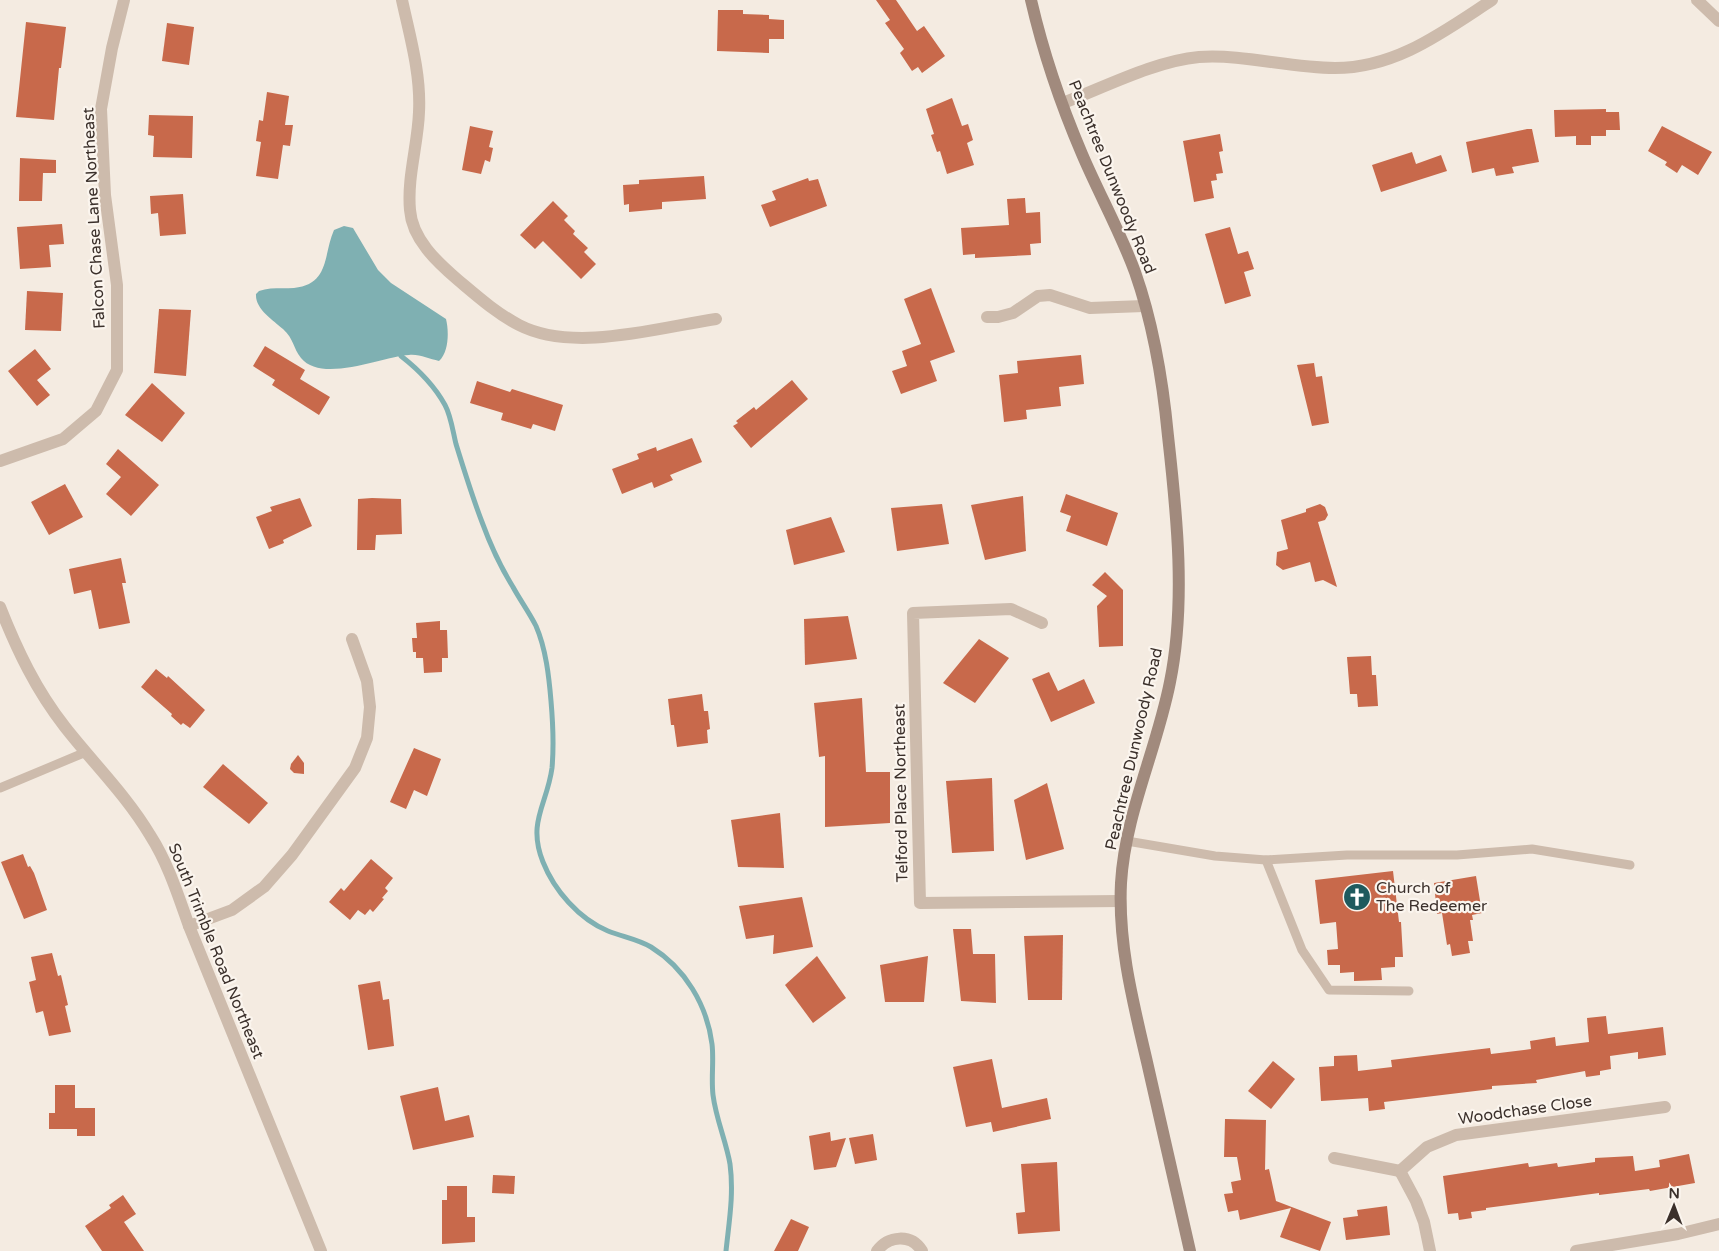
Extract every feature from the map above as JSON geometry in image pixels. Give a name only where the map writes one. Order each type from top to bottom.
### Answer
[{"type":"main road","name":"Peachtree Dunwoody Road","points":[[1031,0],[1063,103],[1082,154],[1120,231],[1136,276],[1157,353],[1168,437],[1177,543],[1175,650],[1170,685],[1127,841],[1120,901],[1126,973],[1190,1251]]},
{"type":"street","name":"Falcon Chase Lane Northeast","points":[[0,461],[63,439],[96,411],[117,370],[117,285],[106,195],[101,109],[112,48],[124,0]]},
{"type":"street","points":[[402,0],[419,87],[419,113],[409,194],[410,212],[417,234],[442,266],[496,312],[520,326],[547,334],[572,338],[595,338],[716,319]]},
{"type":"street","points":[[1063,103],[1158,67],[1198,58],[1239,56],[1333,68],[1379,63],[1416,48],[1492,0]]},
{"type":"street","points":[[1697,0],[1719,21]]},
{"type":"street","points":[[987,317],[1013,313],[1038,296],[1050,295],[1090,308],[1144,306]]},
{"type":"street","name":"South Trimble Road Northeast","points":[[0,607],[19,655],[40,692],[64,727],[124,795],[151,836],[173,880],[189,926],[321,1251]]},
{"type":"street","name":"Telford Place Northeast","points":[[1042,623],[1011,609],[913,613],[920,903],[1120,901]]},
{"type":"street","points":[[189,926],[232,910],[264,887],[292,855],[355,768],[367,738],[370,708],[366,681],[352,639]]},
{"type":"street","name":"Woodchase Close","points":[[1400,1171],[1427,1147],[1456,1135],[1664,1108]]},
{"type":"street","points":[[1334,1158],[1400,1171],[1416,1201],[1424,1222],[1430,1251]]},
{"type":"street","points":[[1576,1251],[1678,1234],[1719,1224]]},
{"type":"street","points":[[877,1251],[888,1241],[896,1238],[913,1242],[922,1251]]},
{"type":"lane","points":[[0,788],[86,752]]},
{"type":"lane","points":[[1127,841],[1215,856],[1266,860],[1347,855],[1457,855],[1532,849],[1630,865]]},
{"type":"lane","points":[[1266,860],[1302,950],[1329,990],[1410,991]]},
{"type":"water","points":[[344,226],[353,228],[378,270],[391,283],[446,319],[448,329],[446,347],[439,361],[409,355],[354,367],[323,369],[311,365],[301,358],[287,333],[258,305],[256,294],[259,291],[294,288],[314,281],[323,267],[334,230]]},
{"type":"building","points":[[876,0],[896,0],[917,31],[924,26],[945,56],[922,73],[918,67],[912,71],[900,53],[904,49],[885,23],[890,20]]},
{"type":"building","points":[[718,10],[743,10],[743,14],[769,15],[769,19],[784,20],[784,39],[769,39],[769,53],[717,51]]},
{"type":"building","points":[[26,22],[66,27],[61,68],[59,68],[54,120],[16,117]]},
{"type":"building","points":[[167,23],[194,27],[189,65],[162,61]]},
{"type":"building","points":[[267,92],[289,96],[285,125],[293,125],[290,146],[283,145],[278,179],[256,176],[261,142],[256,141],[259,120],[263,121]]},
{"type":"building","points":[[952,98],[962,126],[968,124],[973,140],[967,143],[974,165],[947,174],[940,151],[937,152],[931,135],[934,134],[926,109]]},
{"type":"building","points":[[1606,109],[1606,112],[1619,112],[1620,130],[1606,130],[1606,136],[1591,136],[1591,145],[1576,145],[1576,136],[1555,137],[1554,110]]},
{"type":"building","points":[[149,115],[193,116],[192,158],[153,157],[154,136],[148,135]]},
{"type":"building","points":[[470,126],[493,131],[489,147],[493,148],[490,162],[485,160],[481,174],[462,170]]},
{"type":"building","points":[[1662,126],[1712,152],[1698,175],[1682,165],[1677,173],[1665,165],[1667,162],[1648,151]]},
{"type":"building","points":[[1532,129],[1539,162],[1512,167],[1514,173],[1496,176],[1494,168],[1472,173],[1466,142]]},
{"type":"building","points":[[1220,134],[1223,151],[1219,152],[1223,173],[1216,174],[1217,180],[1211,181],[1214,198],[1194,202],[1183,141]]},
{"type":"building","points":[[1412,152],[1416,164],[1441,155],[1447,171],[1381,192],[1372,165]]},
{"type":"building","points":[[20,158],[56,160],[56,173],[43,173],[42,201],[19,201]]},
{"type":"building","points":[[704,176],[706,199],[662,202],[662,209],[629,212],[629,204],[624,205],[623,185],[639,184],[639,180]]},
{"type":"building","points":[[808,178],[809,181],[818,179],[827,206],[770,227],[761,205],[776,200],[772,191]]},
{"type":"building","points":[[183,194],[186,234],[160,236],[158,213],[151,214],[150,196]]},
{"type":"building","points":[[1025,198],[1026,213],[1040,212],[1041,243],[1030,244],[1031,255],[975,258],[975,254],[963,255],[961,228],[1009,225],[1007,199]]},
{"type":"building","points":[[553,201],[568,216],[564,220],[575,231],[573,234],[588,248],[584,252],[596,264],[581,279],[543,241],[535,249],[520,235]]},
{"type":"building","points":[[62,224],[64,244],[49,245],[51,267],[20,269],[17,227]]},
{"type":"building","points":[[1230,227],[1238,254],[1248,251],[1254,269],[1244,272],[1251,296],[1225,304],[1205,234]]},
{"type":"building","points":[[931,288],[955,352],[930,361],[937,381],[901,394],[892,371],[907,366],[902,351],[921,344],[904,299]]},
{"type":"building","points":[[27,291],[63,293],[61,331],[25,330]]},
{"type":"building","points":[[159,309],[191,310],[186,376],[154,373]]},
{"type":"building","points":[[265,346],[305,370],[300,379],[330,397],[319,415],[272,385],[275,380],[253,366]]},
{"type":"building","points":[[35,349],[51,369],[37,380],[50,395],[37,406],[8,371]]},
{"type":"building","points":[[1081,355],[1084,384],[1059,387],[1061,406],[1026,410],[1027,419],[1004,422],[999,375],[1018,373],[1017,361]]},
{"type":"building","points":[[1314,363],[1316,377],[1322,376],[1329,423],[1312,426],[1297,365]]},
{"type":"building","points":[[792,380],[808,399],[751,448],[733,426],[738,423],[736,421],[754,407],[756,410]]},
{"type":"building","points":[[477,381],[510,392],[512,389],[563,405],[555,431],[533,424],[531,429],[501,420],[503,413],[470,403]]},
{"type":"building","points":[[152,383],[185,413],[162,442],[125,415]]},
{"type":"building","points":[[692,438],[702,462],[670,475],[673,480],[654,488],[652,482],[622,494],[612,469],[639,459],[637,454],[656,447],[657,451]]},
{"type":"building","points":[[118,449],[159,485],[131,516],[106,494],[121,477],[106,464]]},
{"type":"building","points":[[65,484],[83,517],[49,535],[31,502]]},
{"type":"building","points":[[1066,494],[1118,513],[1107,546],[1066,531],[1071,516],[1060,512]]},
{"type":"building","points":[[1023,496],[1026,551],[985,560],[971,505]]},
{"type":"building","points":[[300,498],[312,526],[283,540],[284,543],[269,549],[256,517],[272,511],[270,507]]},
{"type":"building","points":[[358,499],[401,499],[402,534],[376,535],[375,550],[357,550]]},
{"type":"building","points":[[942,504],[949,544],[897,551],[891,508]]},
{"type":"building","points":[[1320,504],[1325,507],[1328,515],[1325,520],[1318,522],[1337,587],[1323,580],[1315,582],[1310,562],[1283,570],[1276,565],[1277,552],[1288,549],[1281,520],[1306,512],[1306,509]]},
{"type":"building","points":[[831,517],[845,552],[794,565],[786,530]]},
{"type":"building","points":[[121,558],[126,583],[122,583],[130,623],[99,629],[91,590],[74,594],[69,569]]},
{"type":"building","points":[[1105,572],[1123,590],[1123,646],[1099,647],[1097,606],[1107,596],[1092,585]]},
{"type":"building","points":[[848,616],[857,659],[805,665],[804,619]]},
{"type":"building","points":[[440,621],[440,630],[447,630],[448,658],[442,658],[442,672],[424,673],[423,658],[416,658],[416,652],[413,652],[412,638],[417,638],[416,623]]},
{"type":"building","points":[[979,639],[1009,658],[975,703],[943,683]]},
{"type":"building","points":[[1371,656],[1372,675],[1376,675],[1378,706],[1358,707],[1357,694],[1350,694],[1347,657]]},
{"type":"building","points":[[156,669],[167,678],[168,676],[205,710],[190,728],[183,723],[181,725],[171,716],[172,714],[141,687]]},
{"type":"building","points":[[1049,672],[1058,691],[1084,679],[1095,703],[1051,722],[1032,679]]},
{"type":"building","points":[[702,694],[704,711],[708,711],[710,729],[707,730],[708,743],[677,747],[674,725],[671,725],[668,699]]},
{"type":"building","points":[[862,698],[866,772],[890,772],[890,823],[825,827],[825,756],[819,757],[814,703]]},
{"type":"building","points":[[414,748],[441,759],[427,796],[414,790],[406,809],[390,802]]},
{"type":"building","points":[[298,755],[304,763],[304,774],[294,773],[290,769],[291,764]]},
{"type":"building","points":[[223,764],[268,803],[249,824],[203,787]]},
{"type":"building","points":[[992,778],[994,851],[952,853],[946,781]]},
{"type":"building","points":[[1047,783],[1064,849],[1026,860],[1014,800]]},
{"type":"building","points":[[780,813],[784,868],[738,867],[731,820]]},
{"type":"building","points":[[23,854],[28,867],[30,866],[34,873],[47,910],[24,919],[1,862]]},
{"type":"building","points":[[371,859],[393,878],[385,888],[388,891],[382,898],[384,899],[373,912],[370,909],[365,915],[358,910],[350,920],[329,902],[341,888],[344,891]]},
{"type":"building","points":[[1393,871],[1399,922],[1401,922],[1403,957],[1395,957],[1395,967],[1381,968],[1382,980],[1354,981],[1354,972],[1340,973],[1340,965],[1328,965],[1327,950],[1338,949],[1336,922],[1320,924],[1315,880]]},
{"type":"building","points":[[1476,876],[1482,913],[1472,915],[1473,920],[1470,920],[1473,941],[1468,941],[1470,953],[1452,956],[1450,944],[1447,945],[1442,913],[1437,914],[1434,883]]},
{"type":"building","points":[[802,897],[813,947],[773,954],[774,935],[746,939],[739,906]]},
{"type":"building","points":[[953,929],[971,929],[973,954],[995,954],[996,1003],[961,1001]]},
{"type":"building","points":[[1063,935],[1062,1000],[1028,1000],[1024,936]]},
{"type":"building","points":[[52,953],[58,976],[61,975],[68,1005],[65,1006],[71,1032],[49,1036],[43,1011],[36,1013],[29,982],[36,980],[31,957]]},
{"type":"building","points":[[817,956],[846,998],[813,1023],[785,985]]},
{"type":"building","points":[[928,956],[924,1002],[885,1002],[880,965]]},
{"type":"building","points":[[380,981],[383,1000],[389,999],[394,1046],[368,1050],[358,985]]},
{"type":"building","points":[[1606,1016],[1608,1034],[1663,1027],[1666,1055],[1638,1059],[1638,1052],[1610,1056],[1611,1069],[1600,1071],[1600,1075],[1586,1077],[1585,1071],[1536,1080],[1537,1083],[1492,1086],[1492,1089],[1384,1102],[1385,1109],[1369,1111],[1368,1098],[1321,1101],[1319,1067],[1334,1066],[1334,1056],[1357,1055],[1358,1071],[1392,1067],[1391,1060],[1490,1048],[1491,1054],[1531,1049],[1530,1041],[1555,1037],[1556,1046],[1589,1042],[1587,1018]]},
{"type":"building","points":[[992,1059],[1002,1108],[1047,1098],[1051,1119],[993,1132],[991,1122],[966,1127],[953,1067]]},
{"type":"building","points":[[1273,1061],[1295,1079],[1271,1109],[1248,1091]]},
{"type":"building","points":[[55,1085],[75,1085],[75,1108],[95,1108],[95,1136],[77,1136],[77,1129],[49,1129],[49,1113],[55,1113]]},
{"type":"building","points":[[438,1087],[445,1121],[469,1115],[474,1137],[413,1150],[400,1096]]},
{"type":"building","points":[[1225,1119],[1266,1120],[1265,1170],[1269,1169],[1276,1201],[1331,1222],[1320,1251],[1280,1237],[1291,1208],[1240,1220],[1238,1210],[1228,1212],[1224,1194],[1233,1193],[1231,1182],[1241,1180],[1237,1157],[1224,1157]]},
{"type":"building","points":[[830,1132],[831,1141],[846,1138],[836,1167],[814,1170],[809,1136]]},
{"type":"building","points":[[873,1134],[877,1160],[855,1164],[849,1138]]},
{"type":"building","points":[[1689,1154],[1695,1183],[1650,1191],[1649,1189],[1599,1195],[1599,1193],[1486,1208],[1486,1210],[1471,1212],[1472,1218],[1459,1220],[1458,1213],[1448,1214],[1443,1176],[1528,1163],[1529,1167],[1557,1163],[1558,1167],[1595,1162],[1595,1158],[1633,1156],[1635,1171],[1660,1167],[1659,1160]]},
{"type":"building","points":[[1057,1162],[1060,1231],[1018,1234],[1016,1213],[1025,1212],[1021,1164]]},
{"type":"building","points":[[493,1175],[515,1176],[514,1194],[492,1193]]},
{"type":"building","points":[[447,1186],[467,1186],[467,1217],[475,1217],[475,1242],[442,1244],[442,1200],[447,1200]]},
{"type":"building","points":[[123,1195],[136,1214],[124,1222],[144,1251],[102,1251],[85,1226],[111,1208],[109,1205]]},
{"type":"building","points":[[1387,1206],[1390,1235],[1346,1240],[1343,1218],[1358,1216],[1357,1210]]},
{"type":"building","points":[[791,1219],[809,1227],[798,1251],[774,1251]]},
{"type":"waterway","points":[[401,356],[426,378],[447,409],[468,483],[488,538],[504,571],[536,626],[542,644],[550,692],[553,751],[550,781],[537,824],[537,836],[543,862],[548,873],[569,903],[587,919],[608,931],[651,947],[663,956],[684,977],[705,1015],[712,1044],[714,1104],[728,1155],[731,1175],[731,1208],[726,1251]]},
{"type":"place","name":"Church of The Redeemer","points":[[1357,897]]}]
